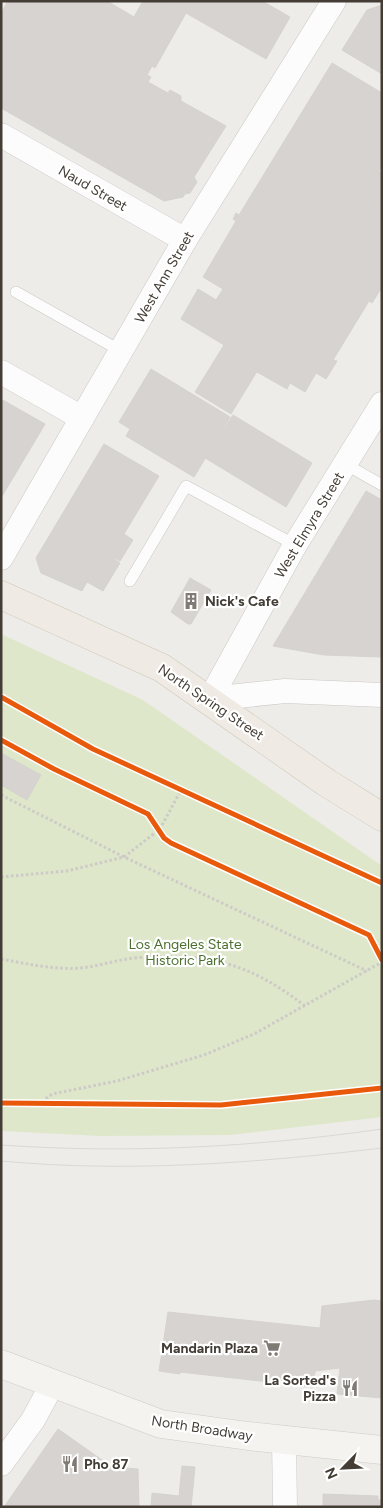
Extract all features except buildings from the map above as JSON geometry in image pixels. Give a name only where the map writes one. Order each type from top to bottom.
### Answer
[{"type":"main road","name":"North Spring Street","points":[[1,594],[162,668],[210,699],[327,783],[382,817]]},
{"type":"main road","name":"North Broadway","points":[[1,1364],[161,1424],[284,1440],[382,1450]]},
{"type":"street","name":"West Ann Street","points":[[1,558],[186,240],[334,1]]},
{"type":"street","name":"Naud Street","points":[[1,135],[186,240]]},
{"type":"street","points":[[1,372],[82,418]]},
{"type":"street","name":"West Elmyra Street","points":[[210,699],[295,545],[382,404]]},
{"type":"street","points":[[210,699],[285,691],[382,695]]},
{"type":"street","points":[[1,1464],[33,1420],[52,1384]]},
{"type":"street","points":[[284,1440],[285,1507]]},
{"type":"lane","points":[[16,292],[121,351]]},
{"type":"lane","points":[[345,464],[382,485]]},
{"type":"lane","points":[[130,581],[186,486],[295,545]]},
{"type":"path","points":[[172,786],[190,794]]},
{"type":"path","points":[[1,877],[67,871],[124,858],[160,829],[181,790]]},
{"type":"path","points":[[1,795],[124,858],[365,972]]},
{"type":"path","points":[[156,824],[164,838]]},
{"type":"path","points":[[1,959],[43,967],[80,968],[107,965],[131,958],[194,957],[225,962],[254,974],[280,987],[305,1006]]},
{"type":"path","points":[[38,1104],[52,1094],[117,1081],[204,1055],[254,1034],[311,1004],[365,972],[381,960]]},
{"type":"path","points":[[29,1104],[48,1105]]},
{"type":"green space","name":"Los Angeles State Historic Park","points":[[1,634],[143,700],[382,866],[382,1117],[231,1135],[100,1136],[1,1131]]},
{"type":"tram line","points":[[1,1145],[96,1149],[192,1147],[287,1140],[382,1129]]},
{"type":"tram line","points":[[1,1161],[96,1166],[192,1165],[382,1148]]},
{"type":"cycle path","points":[[1,697],[93,749],[382,883]]},
{"type":"cycle path","points":[[1,740],[54,769],[148,814],[164,838],[171,843],[369,935],[382,960]]},
{"type":"cycle path","points":[[1,1103],[221,1105],[382,1088]]},
{"type":"place","name":"Nick's Cafe","points":[[191,601]]},
{"type":"place","name":"Mandarin Plaza","points":[[272,1348]]},
{"type":"place","name":"La Sorted's Pizza","points":[[350,1388]]},
{"type":"place","name":"Pho 87","points":[[70,1464]]}]
